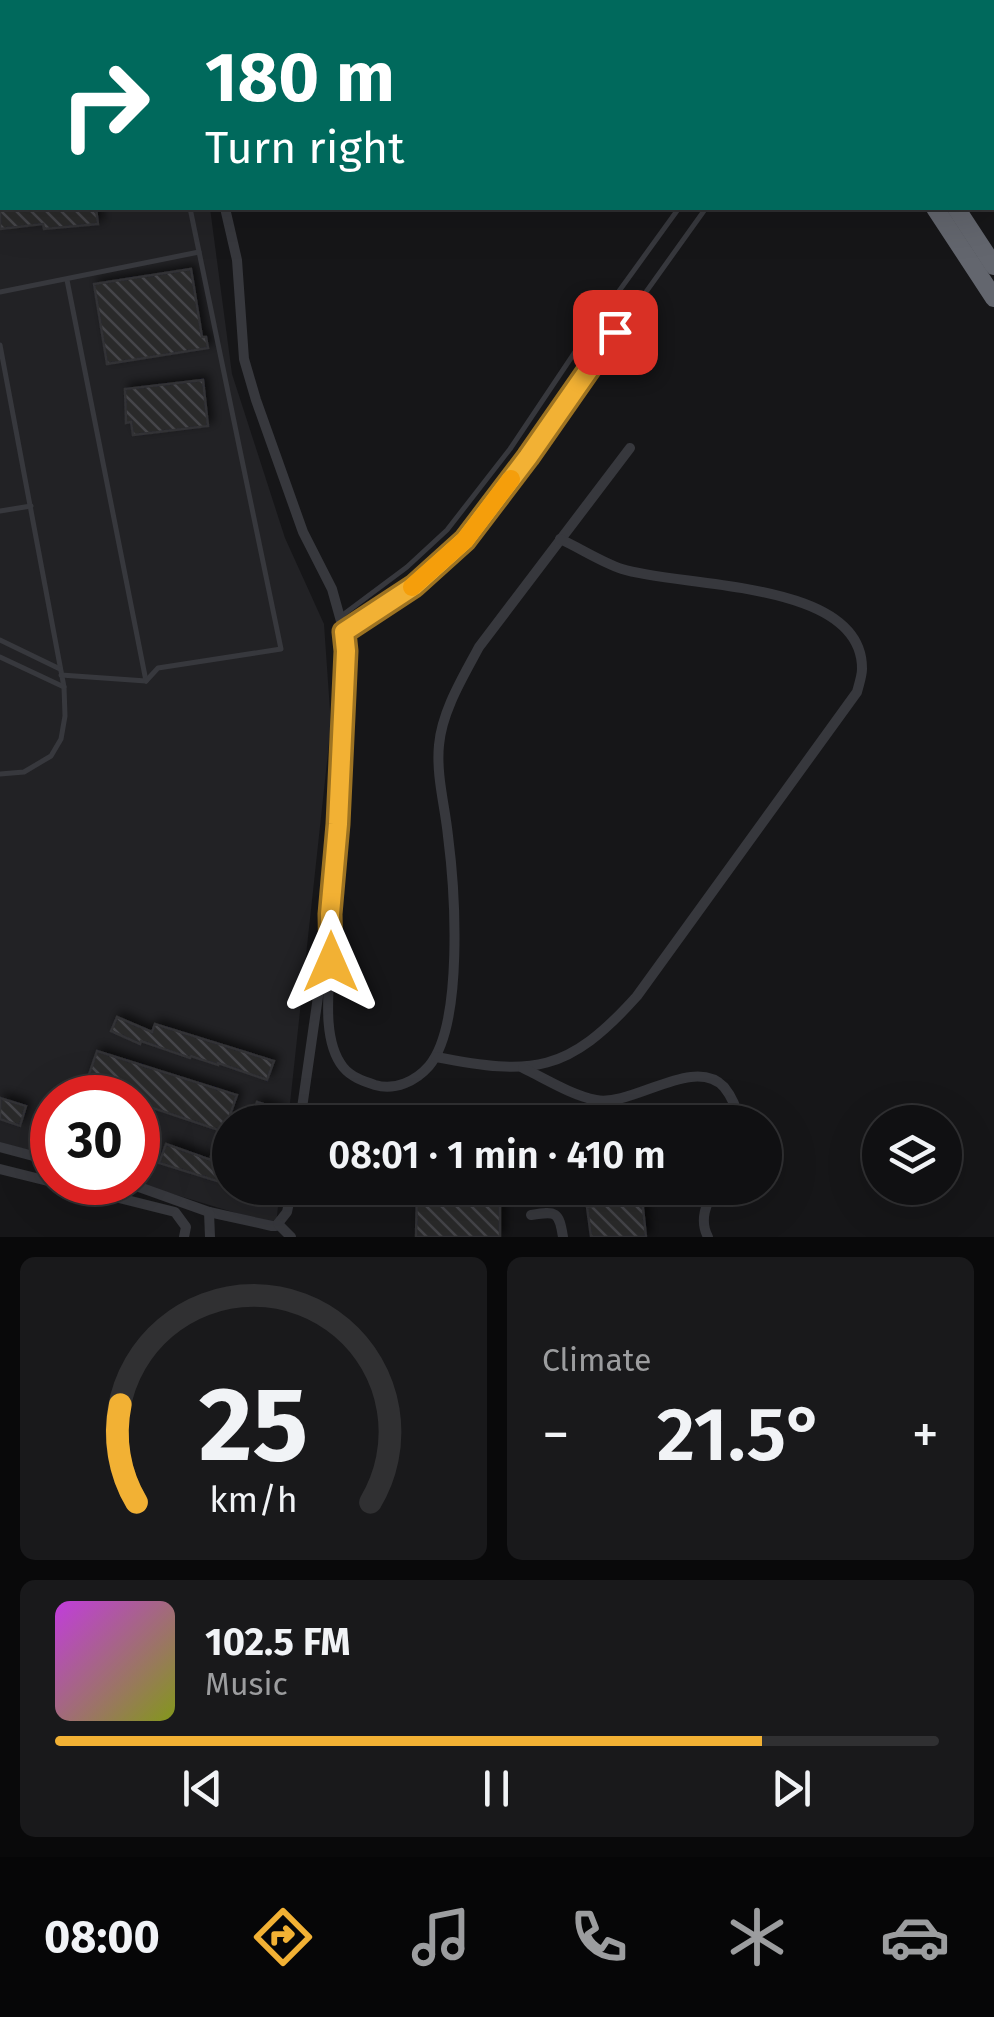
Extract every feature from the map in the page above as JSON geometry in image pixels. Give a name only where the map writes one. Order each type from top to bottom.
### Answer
[{"type":"highway","points":[[936,210],[994,298]]},
{"type":"highway","points":[[957,210],[994,266]]},
{"type":"street","points":[[225,210],[237,260],[244,358],[303,532],[332,588],[344,632],[328,1015],[332,1046],[343,1068],[359,1080],[382,1087],[402,1085],[422,1074],[436,1057],[447,1028],[454,898],[439,772],[441,733],[464,674],[479,648],[630,448]]},
{"type":"street","points":[[436,1057],[523,1068],[548,1063],[596,1038],[636,996],[857,692],[862,670],[859,649],[848,630],[831,617],[780,594],[622,569],[560,538]]},
{"type":"street","points":[[302,1105],[330,914]]},
{"type":"street","points":[[523,1068],[598,1100],[623,1099],[682,1078],[702,1077],[717,1080],[735,1105]]},
{"type":"street","points":[[0,1147],[30,1156]]},
{"type":"street","points":[[0,1169],[30,1176]]},
{"type":"street","points":[[160,1194],[209,1212],[272,1226],[288,1212],[289,1205]]},
{"type":"street","points":[[148,1205],[180,1216],[184,1237]]},
{"type":"street","points":[[708,1205],[703,1224],[708,1237]]},
{"type":"street","points":[[209,1212],[210,1237]]},
{"type":"street","points":[[531,1214],[556,1214],[564,1237]]},
{"type":"street","points":[[278,1224],[291,1237]]},
{"type":"lane","points":[[146,681],[158,668],[281,648],[190,210]]},
{"type":"lane","points":[[340,616],[407,567],[447,530],[510,448],[678,210]]},
{"type":"lane","points":[[344,632],[414,586],[465,540],[705,210]]},
{"type":"lane","points":[[0,292],[200,252]]},
{"type":"lane","points":[[67,280],[146,681]]},
{"type":"lane","points":[[0,345],[64,687],[61,739],[51,756],[24,772],[0,774]]},
{"type":"lane","points":[[0,511],[31,506]]},
{"type":"lane","points":[[0,640],[60,672],[146,681]]},
{"type":"lane","points":[[0,657],[64,687]]},
{"type":"shaded area","points":[[0,210],[210,210],[232,374],[285,538],[324,624],[331,725],[290,1105],[212,1105],[212,1205],[278,1205],[276,1225],[160,1190],[160,1075],[30,1075],[30,1151],[0,1142]]},
{"type":"building","points":[[0,210],[96,210],[98,224],[44,229],[43,224],[0,229]]},
{"type":"building","points":[[191,269],[202,337],[206,337],[208,348],[107,364],[94,284]]},
{"type":"building","points":[[203,380],[208,426],[133,435],[131,422],[126,423],[125,389]]},
{"type":"building","points":[[117,1017],[152,1032],[155,1024],[274,1061],[267,1080],[141,1041],[140,1044],[111,1031]]},
{"type":"building","points":[[97,1051],[237,1095],[233,1105],[212,1105],[212,1128],[160,1110],[160,1075],[89,1075]]},
{"type":"building","points":[[0,1098],[26,1106],[20,1126],[0,1119]]},
{"type":"building","points":[[166,1144],[211,1157],[212,1179],[160,1163]]},
{"type":"building","points":[[417,1205],[500,1205],[500,1237],[416,1237]]},
{"type":"building","points":[[643,1205],[646,1237],[591,1237],[587,1207]]},
{"type":"slow traffic","points":[[412,587],[465,540],[511,479]]},
{"type":"route","points":[[331,962],[344,632],[414,586],[465,540],[615,332]]}]
